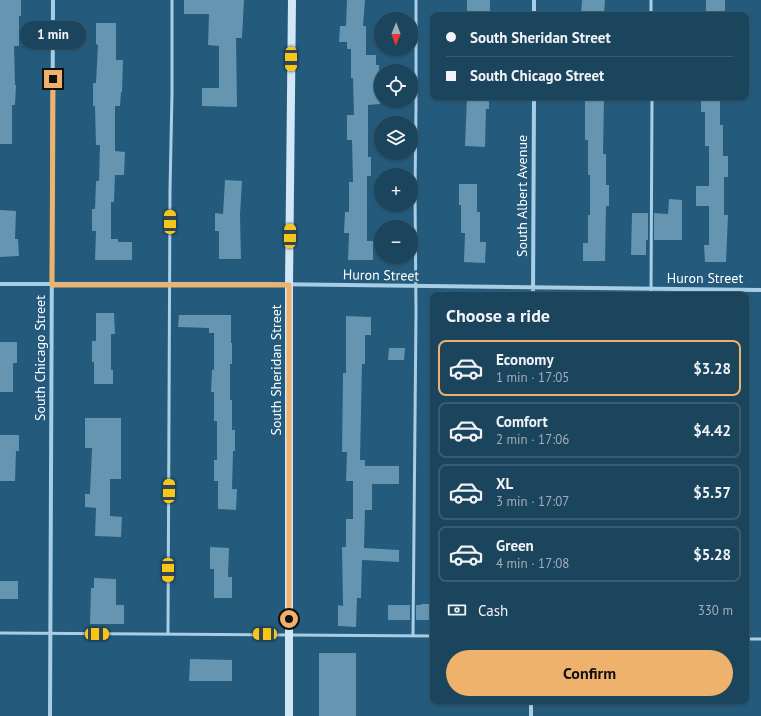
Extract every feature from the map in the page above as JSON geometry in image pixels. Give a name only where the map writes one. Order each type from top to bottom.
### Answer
[{"type":"street","name":"South Chicago Street","points":[[50,716],[53,0]]},
{"type":"street","name":"South Sheridan Street","points":[[289,716],[289,285],[292,0]]},
{"type":"street","points":[[534,0],[534,12]]},
{"type":"street","name":"South Albert Avenue","points":[[533,292],[534,100]]},
{"type":"street","name":"Huron Street","points":[[0,284],[289,285],[761,290]]},
{"type":"street","points":[[531,704],[531,716]]},
{"type":"lane","points":[[168,634],[172,0]]},
{"type":"lane","points":[[413,636],[416,312],[416,0]]},
{"type":"lane","points":[[651,0],[651,12]]},
{"type":"lane","points":[[651,289],[652,100]]},
{"type":"lane","points":[[0,633],[430,636]]},
{"type":"lane","points":[[749,639],[761,639]]},
{"type":"building","points":[[0,0],[21,0],[21,16],[19,16],[19,46],[14,46],[16,85],[15,105],[12,105],[12,144],[0,144]]},
{"type":"building","points":[[184,0],[244,0],[242,38],[236,38],[237,107],[202,106],[202,88],[219,88],[219,46],[208,45],[209,14],[184,14]]},
{"type":"building","points":[[347,0],[365,0],[363,26],[366,26],[366,55],[376,56],[376,64],[374,64],[374,104],[368,105],[368,157],[371,157],[371,176],[367,176],[367,241],[373,241],[373,260],[348,260],[349,233],[344,233],[345,212],[349,212],[349,182],[353,182],[352,140],[347,140],[347,115],[354,115],[353,78],[351,78],[351,49],[347,49],[347,42],[339,42],[340,26],[346,26]]},
{"type":"building","points":[[467,0],[490,0],[490,12],[467,12]]},
{"type":"building","points":[[582,0],[605,0],[604,12],[581,12]]},
{"type":"building","points":[[706,0],[725,0],[725,12],[706,12]]},
{"type":"building","points":[[96,23],[116,23],[116,60],[123,60],[120,106],[115,106],[115,151],[125,152],[124,175],[115,175],[114,202],[111,202],[111,239],[118,239],[118,242],[132,242],[132,260],[95,260],[96,231],[92,231],[92,209],[95,209],[96,181],[99,181],[100,145],[96,145],[95,106],[93,106],[93,83],[96,83],[98,45],[96,44]]},
{"type":"building","points":[[467,100],[489,100],[489,109],[486,109],[485,147],[465,146]]},
{"type":"building","points":[[585,100],[604,100],[603,154],[606,154],[606,185],[609,185],[609,206],[606,206],[605,261],[583,261],[583,243],[588,243],[588,215],[590,215],[588,140],[585,140]]},
{"type":"building","points":[[701,100],[720,100],[720,125],[723,125],[723,156],[728,156],[728,177],[724,177],[724,215],[728,215],[726,262],[705,262],[704,245],[709,245],[709,206],[696,206],[696,186],[709,186],[709,146],[705,146],[705,112],[701,112]]},
{"type":"building","points":[[225,180],[242,181],[240,215],[241,259],[219,259],[219,231],[215,231],[215,213],[223,214]]},
{"type":"building","points":[[459,184],[477,184],[477,212],[480,212],[480,242],[486,242],[485,263],[464,262],[465,233],[461,233]]},
{"type":"building","points":[[669,199],[682,200],[682,240],[654,240],[654,213],[668,214]]},
{"type":"building","points":[[0,210],[16,211],[15,239],[18,239],[19,256],[0,257]]},
{"type":"building","points":[[632,213],[648,213],[648,240],[646,240],[646,255],[631,255]]},
{"type":"building","points":[[96,313],[114,313],[115,334],[111,334],[111,370],[113,370],[113,384],[94,384],[92,341],[96,341]]},
{"type":"building","points":[[179,315],[231,315],[232,364],[230,364],[230,400],[232,400],[232,430],[235,430],[232,489],[237,489],[236,510],[218,509],[218,481],[214,481],[214,460],[217,460],[217,421],[214,421],[214,392],[211,392],[212,370],[214,370],[214,333],[209,333],[209,328],[178,327]]},
{"type":"building","points":[[346,316],[371,317],[371,335],[365,335],[365,364],[362,364],[360,460],[365,460],[365,466],[399,466],[399,484],[372,484],[372,510],[365,510],[364,548],[399,550],[399,562],[362,560],[361,598],[357,598],[356,627],[338,626],[338,605],[343,606],[342,547],[346,547],[346,519],[353,519],[353,481],[346,481],[347,452],[342,452],[343,373],[346,373]]},
{"type":"building","points":[[0,342],[17,342],[17,363],[13,363],[13,392],[0,392]]},
{"type":"building","points":[[389,348],[405,348],[404,360],[388,360]]},
{"type":"building","points":[[85,418],[121,418],[121,479],[110,479],[110,516],[122,517],[121,537],[95,536],[96,508],[85,507],[85,494],[90,494],[92,448],[85,448]]},
{"type":"building","points":[[0,435],[19,435],[19,451],[16,451],[15,481],[0,481]]},
{"type":"building","points":[[210,547],[229,548],[228,577],[232,577],[232,598],[214,598],[214,569],[210,569]]},
{"type":"building","points":[[94,578],[116,579],[116,605],[124,605],[124,624],[90,624],[91,588],[94,588]]},
{"type":"building","points":[[0,581],[18,581],[18,599],[0,599]]},
{"type":"building","points":[[430,604],[430,620],[416,620],[416,605]]},
{"type":"building","points":[[388,605],[410,605],[410,620],[388,620]]},
{"type":"building","points":[[319,653],[356,653],[356,716],[319,716]]},
{"type":"building","points":[[190,659],[232,660],[232,681],[189,681]]},
{"type":"route","points":[[53,79],[52,285],[289,285],[289,619]]}]
